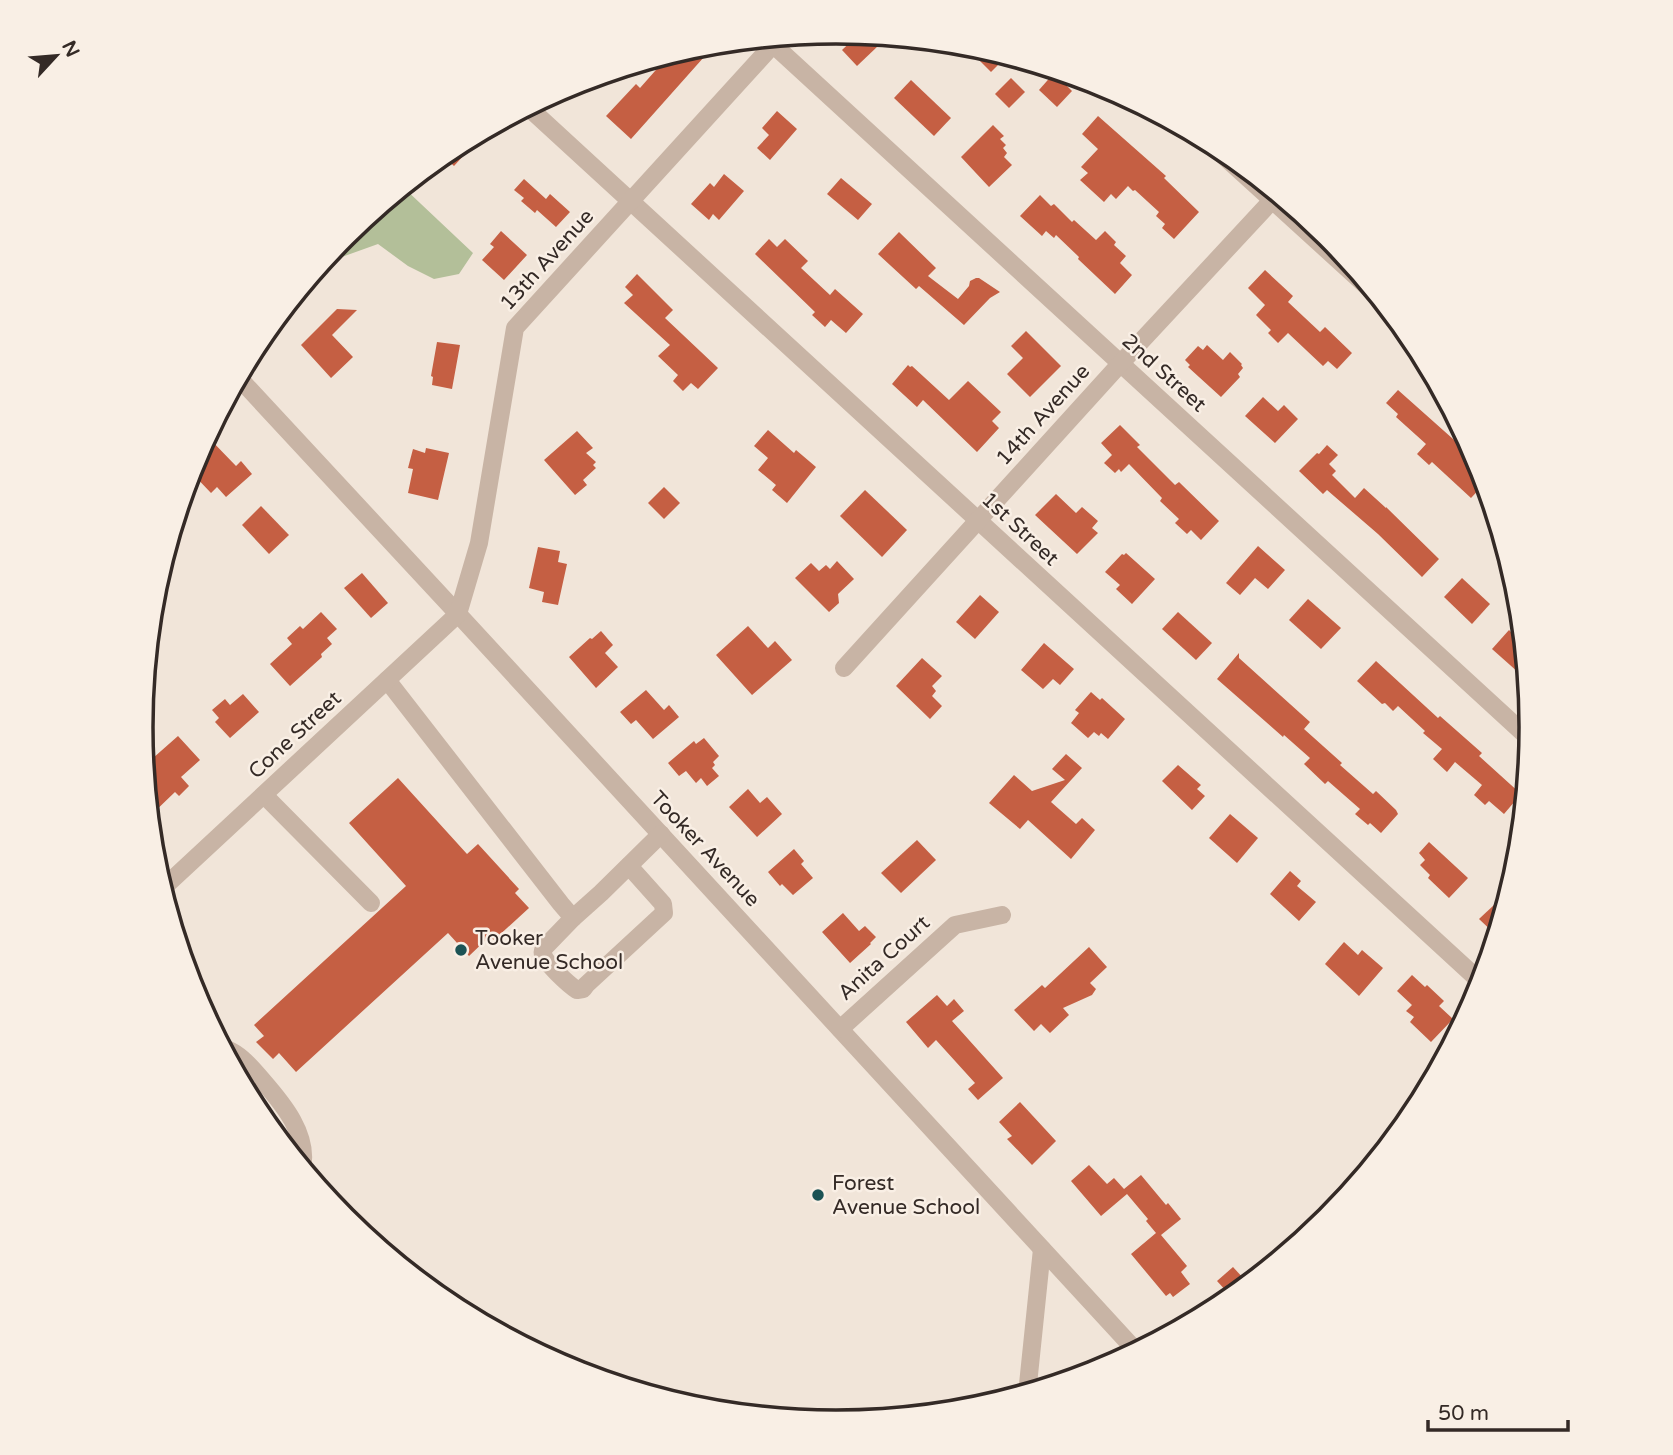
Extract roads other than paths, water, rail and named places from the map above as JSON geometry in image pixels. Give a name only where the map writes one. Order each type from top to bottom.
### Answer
[{"type":"street","name":"2nd Street","points":[[780,46],[1120,364],[1520,730]]},
{"type":"street","name":"13th Avenue","points":[[458,614],[480,543],[514,328],[766,48]]},
{"type":"street","name":"1st Street","points":[[535,113],[1473,975]]},
{"type":"street","name":"14th Avenue","points":[[844,668],[1272,200]]},
{"type":"street","name":"Tooker Avenue","points":[[245,384],[1130,1345]]},
{"type":"street","name":"Cone Street","points":[[171,881],[458,614]]},
{"type":"street","points":[[387,680],[573,918]]},
{"type":"street","points":[[264,795],[370,903]]},
{"type":"street","points":[[629,866],[663,904],[664,913],[583,989],[577,990],[545,959],[542,953],[544,947],[661,834]]},
{"type":"street","name":"Anita Court","points":[[840,1029],[955,925],[1002,915]]},
{"type":"street","points":[[236,1055],[252,1068],[285,1107],[298,1134],[303,1154]]},
{"type":"street","points":[[1028,1383],[1042,1249]]},
{"type":"place","name":"Tooker Avenue School","points":[[461,950]]},
{"type":"place","name":"Forest Avenue School","points":[[818,1195]]}]
